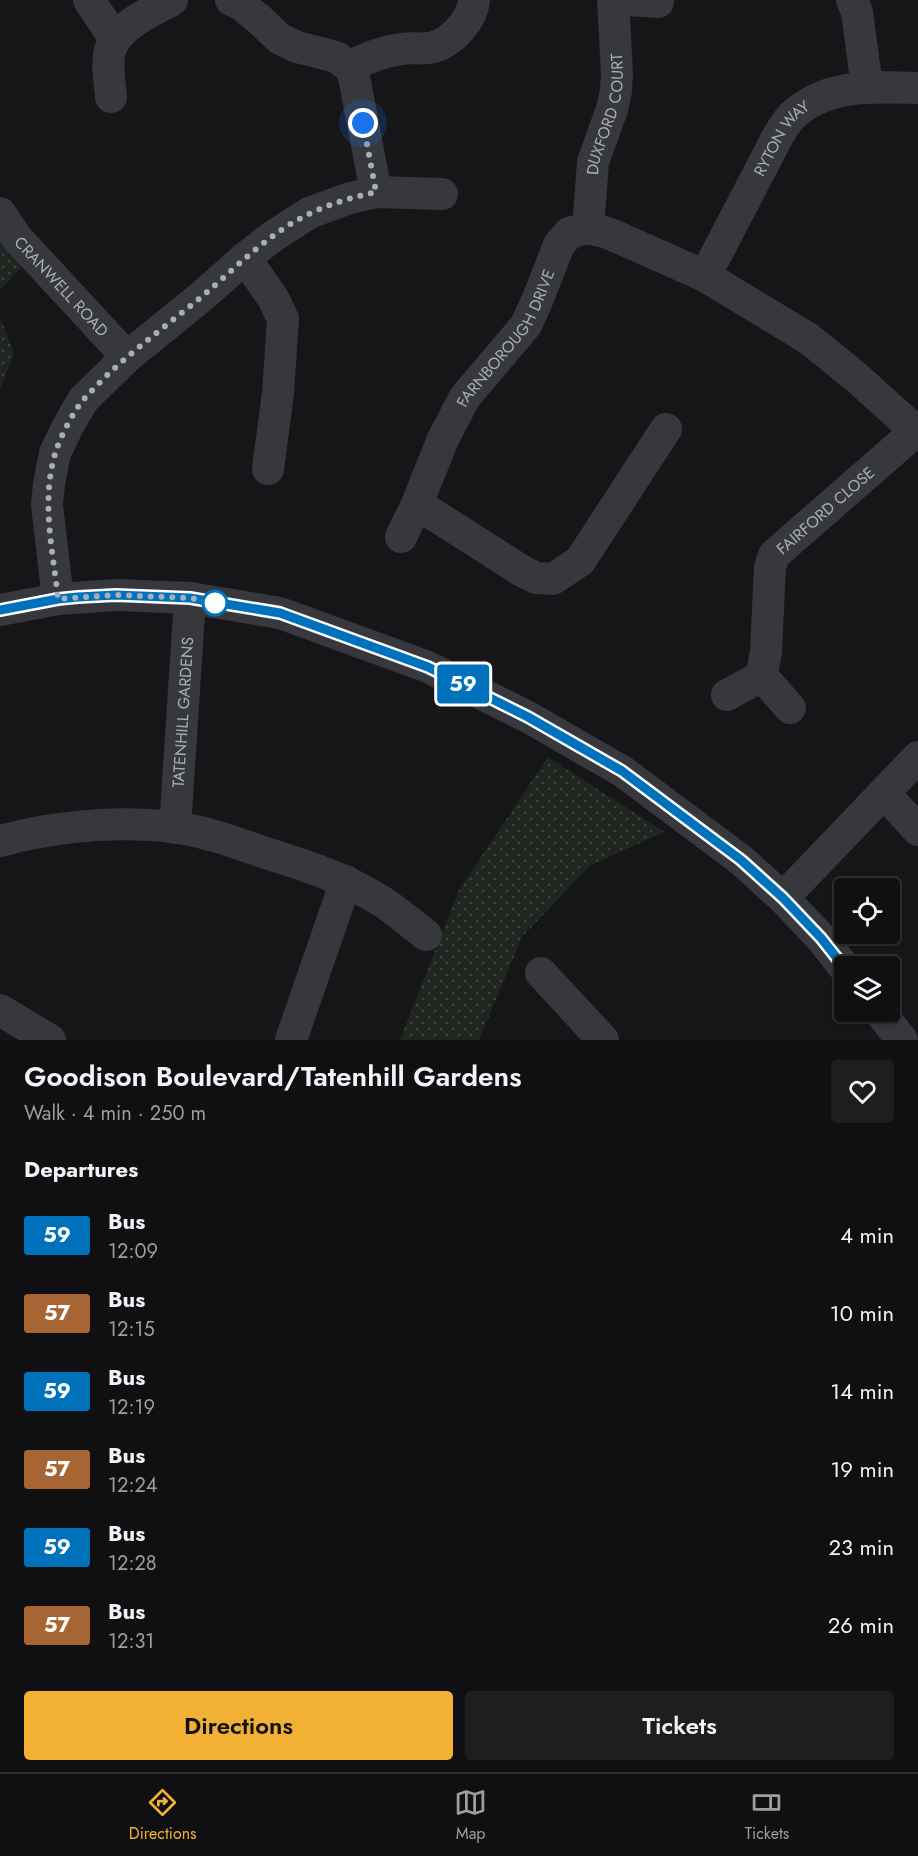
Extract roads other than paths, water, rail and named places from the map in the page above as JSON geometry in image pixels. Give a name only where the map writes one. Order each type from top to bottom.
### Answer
[{"type":"street","points":[[89,0],[115,39]]},
{"type":"street","points":[[111,97],[108,65],[115,39],[129,25],[172,0]]},
{"type":"street","points":[[231,0],[242,5],[280,39],[336,57],[349,66],[354,77],[376,192]]},
{"type":"street","points":[[349,66],[378,54],[401,49],[432,48],[443,44],[466,21],[474,0]]},
{"type":"street","name":"DUXFORD COURT","points":[[588,228],[593,162],[612,109],[617,74],[613,0]]},
{"type":"street","points":[[852,0],[857,12],[867,87]]},
{"type":"street","name":"RYTON WAY","points":[[705,276],[778,136],[792,117],[816,100],[840,90],[867,87],[918,88]]},
{"type":"street","points":[[58,599],[47,505],[56,453],[83,400],[127,357],[245,258],[309,213],[347,199],[376,192],[441,194]]},
{"type":"street","name":"CRANWELL ROAD","points":[[0,213],[16,237],[127,357]]},
{"type":"street","points":[[588,228],[608,233],[705,276],[808,339],[856,377],[917,432]]},
{"type":"street","name":"FARNBOROUGH DRIVE","points":[[401,537],[443,439],[465,397],[526,326],[559,245],[569,233],[588,228]]},
{"type":"street","points":[[245,258],[273,298],[283,319],[278,393],[268,469]]},
{"type":"street","points":[[417,504],[522,572],[536,578],[552,579],[580,561],[666,429]]},
{"type":"street","name":"FAIRFORD CLOSE","points":[[762,676],[766,651],[770,567],[774,555],[917,432]]},
{"type":"street","points":[[0,610],[58,599],[116,595],[190,598],[280,613],[428,667],[528,717],[622,771],[741,860],[783,898],[835,956]]},
{"type":"street","name":"TATENHILL GARDENS","points":[[175,828],[190,598]]},
{"type":"street","points":[[727,695],[762,676],[790,708]]},
{"type":"street","points":[[783,898],[918,757]]},
{"type":"street","points":[[884,793],[918,830]]},
{"type":"street","points":[[0,841],[27,834],[88,826],[144,825],[194,831],[346,881],[381,900],[426,935]]},
{"type":"street","points":[[291,1040],[346,881]]},
{"type":"street","points":[[541,973],[603,1040]]},
{"type":"street","points":[[0,1010],[50,1040]]},
{"type":"street","points":[[888,1022],[902,1040]]}]
